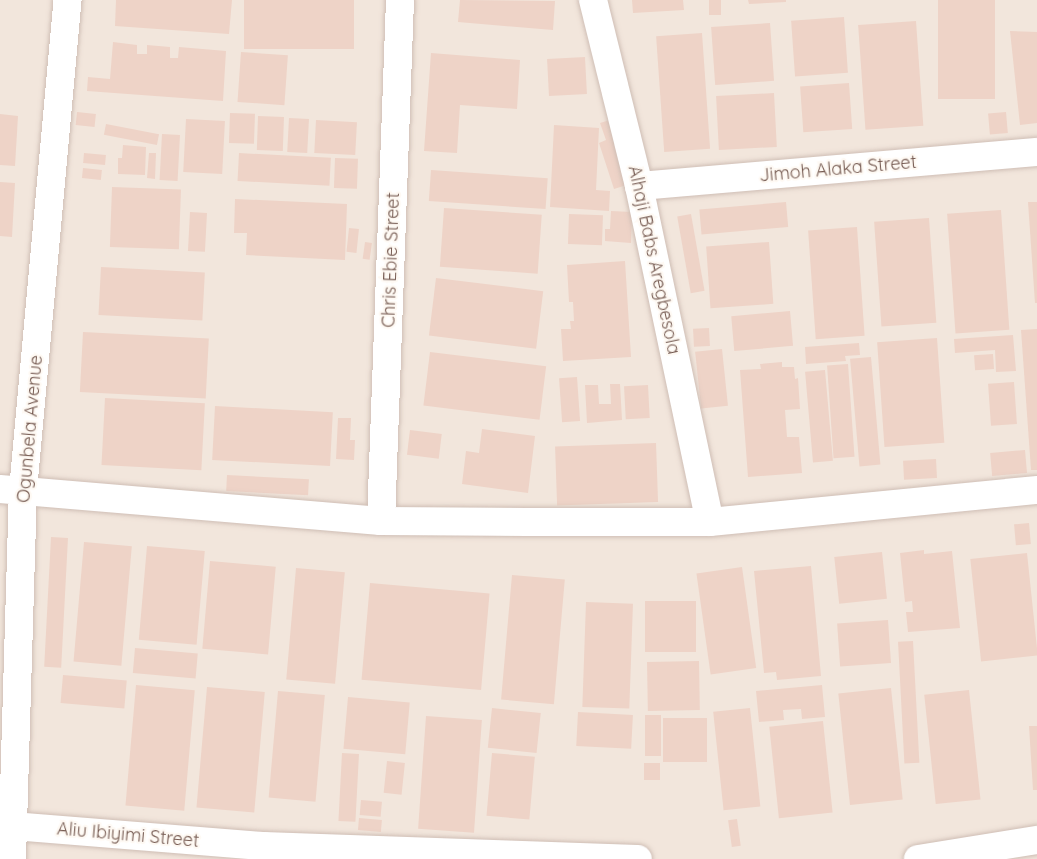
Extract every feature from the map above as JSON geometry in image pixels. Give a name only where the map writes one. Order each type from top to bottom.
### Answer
[{"type":"street","name":"Ogunbela Avenue","points":[[12,859],[7,826],[12,490],[68,0]]},
{"type":"street","name":"Chris Ebie Street","points":[[381,520],[400,0]]},
{"type":"street","name":"Alhaji Babs Aregbesola","points":[[593,0],[639,186],[710,522]]},
{"type":"street","name":"Jimoh Alaka Street","points":[[639,186],[1037,152]]},
{"type":"street","points":[[12,490],[381,520],[710,522],[1037,490]]},
{"type":"street","name":"Aliu Ibiyimi Street","points":[[7,826],[263,846],[638,859]]},
{"type":"street","points":[[918,859],[1037,840]]},
{"type":"shaded area","points":[[0,0],[1037,0],[1037,859],[0,859]]},
{"type":"building","points":[[116,0],[232,0],[229,34],[115,26]]},
{"type":"building","points":[[244,0],[354,0],[354,49],[244,49]]},
{"type":"building","points":[[460,0],[555,1],[553,30],[458,22]]},
{"type":"building","points":[[632,0],[683,0],[684,10],[633,13]]},
{"type":"building","points":[[709,0],[721,0],[721,15],[709,15]]},
{"type":"building","points":[[748,0],[786,0],[786,2],[749,4]]},
{"type":"building","points":[[938,0],[995,0],[995,99],[938,99]]},
{"type":"building","points":[[844,17],[848,73],[795,77],[791,21]]},
{"type":"building","points":[[916,21],[923,126],[865,130],[858,25]]},
{"type":"building","points":[[770,23],[774,81],[715,85],[711,27]]},
{"type":"building","points":[[1010,31],[1037,32],[1037,123],[1020,125]]},
{"type":"building","points":[[702,33],[710,149],[664,152],[656,36]]},
{"type":"building","points":[[113,42],[137,45],[137,54],[147,54],[147,45],[170,47],[170,58],[178,58],[179,47],[226,51],[223,101],[87,91],[88,77],[110,79]]},
{"type":"building","points":[[241,52],[288,55],[284,105],[238,102]]},
{"type":"building","points":[[431,53],[520,60],[517,109],[460,105],[457,153],[424,151]]},
{"type":"building","points":[[585,57],[587,94],[549,96],[547,59]]},
{"type":"building","points":[[849,83],[852,129],[803,132],[800,86]]},
{"type":"building","points":[[774,93],[777,147],[719,150],[716,96]]},
{"type":"building","points":[[77,112],[96,114],[95,127],[76,125]]},
{"type":"building","points":[[1006,112],[1008,133],[990,134],[988,114]]},
{"type":"building","points":[[230,113],[255,114],[254,144],[229,143]]},
{"type":"building","points":[[0,114],[18,116],[15,166],[0,165]]},
{"type":"building","points":[[258,116],[284,117],[283,151],[257,150]]},
{"type":"building","points":[[289,118],[309,119],[307,153],[287,152]]},
{"type":"building","points":[[186,119],[225,121],[222,174],[183,172]]},
{"type":"building","points":[[613,119],[633,183],[614,189],[599,143],[606,140],[600,123]]},
{"type":"building","points":[[316,120],[357,122],[355,155],[314,153]]},
{"type":"building","points":[[106,124],[159,134],[157,145],[104,135]]},
{"type":"building","points":[[554,125],[599,128],[596,190],[610,191],[609,211],[550,207]]},
{"type":"building","points":[[162,134],[180,135],[178,181],[160,180]]},
{"type":"building","points":[[123,145],[146,147],[145,175],[118,174],[118,158],[122,158]]},
{"type":"building","points":[[84,153],[106,155],[105,165],[83,163]]},
{"type":"building","points":[[149,153],[156,153],[155,179],[147,178]]},
{"type":"building","points":[[239,153],[331,158],[329,186],[238,181]]},
{"type":"building","points":[[335,158],[358,159],[357,189],[334,188]]},
{"type":"building","points":[[83,168],[102,170],[101,180],[82,178]]},
{"type":"building","points":[[431,170],[548,178],[546,209],[429,201]]},
{"type":"building","points":[[0,182],[15,183],[12,237],[0,236]]},
{"type":"building","points":[[112,187],[181,189],[179,249],[110,247]]},
{"type":"building","points":[[235,199],[347,204],[345,260],[246,255],[247,233],[234,233]]},
{"type":"building","points":[[786,202],[788,227],[702,234],[699,210]]},
{"type":"building","points":[[1028,202],[1037,202],[1037,303],[1035,303]]},
{"type":"building","points":[[444,208],[542,215],[538,274],[440,267]]},
{"type":"building","points":[[1001,210],[1009,330],[956,333],[947,214]]},
{"type":"building","points":[[611,211],[632,212],[631,243],[605,241],[605,229],[610,229]]},
{"type":"building","points":[[190,212],[207,213],[205,252],[188,251]]},
{"type":"building","points":[[569,214],[603,215],[602,245],[568,244]]},
{"type":"building","points":[[691,214],[705,291],[691,293],[677,216]]},
{"type":"building","points":[[929,218],[936,323],[881,327],[874,222]]},
{"type":"building","points":[[857,227],[865,336],[816,339],[808,230]]},
{"type":"building","points":[[349,228],[359,229],[356,253],[346,252]]},
{"type":"building","points":[[365,242],[372,243],[370,260],[363,259]]},
{"type":"building","points":[[769,242],[773,304],[710,308],[706,246]]},
{"type":"building","points":[[625,261],[631,357],[563,361],[561,329],[571,329],[570,321],[574,321],[573,302],[569,302],[567,265]]},
{"type":"building","points":[[101,267],[205,272],[202,320],[98,315]]},
{"type":"building","points":[[436,278],[543,291],[536,349],[429,336]]},
{"type":"building","points":[[790,311],[793,346],[734,351],[731,316]]},
{"type":"building","points":[[709,328],[710,346],[694,347],[693,329]]},
{"type":"building","points":[[1037,329],[1037,470],[1031,470],[1021,330]]},
{"type":"building","points":[[83,332],[209,339],[206,399],[80,392]]},
{"type":"building","points":[[1013,335],[1016,371],[996,372],[995,350],[955,353],[954,339]]},
{"type":"building","points":[[937,338],[944,443],[884,447],[877,342]]},
{"type":"building","points":[[859,343],[860,355],[845,356],[846,361],[806,364],[805,347]]},
{"type":"building","points":[[722,349],[728,406],[701,409],[695,352]]},
{"type":"building","points":[[430,352],[546,366],[540,420],[423,406]]},
{"type":"building","points":[[993,354],[994,369],[975,370],[974,355]]},
{"type":"building","points":[[871,357],[880,465],[859,466],[850,359]]},
{"type":"building","points":[[782,362],[782,367],[794,367],[795,379],[798,378],[800,409],[785,410],[787,437],[799,437],[802,473],[748,477],[740,370],[761,369],[760,364]]},
{"type":"building","points":[[848,364],[854,457],[834,458],[827,365]]},
{"type":"building","points":[[825,370],[833,461],[813,462],[805,372]]},
{"type":"building","points":[[577,377],[580,421],[562,422],[559,378]]},
{"type":"building","points":[[1014,382],[1017,424],[991,426],[988,384]]},
{"type":"building","points":[[610,384],[620,384],[622,420],[587,423],[585,385],[598,385],[599,404],[611,404]]},
{"type":"building","points":[[648,385],[650,418],[626,419],[624,386]]},
{"type":"building","points":[[105,398],[205,403],[201,470],[101,465]]},
{"type":"building","points":[[215,406],[333,412],[330,466],[212,460]]},
{"type":"building","points":[[338,418],[351,418],[350,440],[355,440],[354,460],[336,459]]},
{"type":"building","points":[[482,429],[535,436],[528,493],[462,484],[466,451],[479,453]]},
{"type":"building","points":[[410,430],[442,434],[439,459],[407,455]]},
{"type":"building","points":[[656,443],[658,502],[557,505],[555,447]]},
{"type":"building","points":[[1025,450],[1027,473],[992,476],[990,453]]},
{"type":"building","points":[[936,459],[937,478],[904,480],[903,461]]},
{"type":"building","points":[[227,475],[309,479],[308,495],[226,491]]},
{"type":"building","points":[[1029,523],[1031,544],[1016,545],[1014,524]]},
{"type":"building","points":[[51,537],[68,538],[61,668],[44,667]]},
{"type":"building","points":[[84,542],[132,546],[121,666],[74,662]]},
{"type":"building","points":[[147,546],[205,551],[197,645],[139,640]]},
{"type":"building","points":[[924,550],[924,554],[952,551],[960,628],[908,632],[906,612],[913,612],[912,601],[905,602],[900,553]]},
{"type":"building","points":[[882,552],[887,599],[839,604],[834,557]]},
{"type":"building","points":[[1027,553],[1037,656],[981,661],[970,559]]},
{"type":"building","points":[[210,561],[276,567],[268,654],[202,649]]},
{"type":"building","points":[[811,566],[821,676],[777,680],[776,672],[764,673],[754,571]]},
{"type":"building","points":[[742,567],[756,668],[711,674],[696,573]]},
{"type":"building","points":[[296,568],[345,572],[335,684],[286,680]]},
{"type":"building","points":[[512,575],[565,580],[554,704],[501,700]]},
{"type":"building","points":[[370,583],[490,593],[481,690],[362,680]]},
{"type":"building","points":[[645,601],[696,601],[696,652],[645,652]]},
{"type":"building","points":[[586,602],[633,604],[629,709],[582,707]]},
{"type":"building","points":[[888,620],[891,663],[840,666],[837,624]]},
{"type":"building","points":[[913,641],[919,763],[904,764],[898,642]]},
{"type":"building","points":[[135,648],[198,653],[196,678],[133,673]]},
{"type":"building","points":[[699,661],[700,710],[648,711],[647,662]]},
{"type":"building","points":[[63,675],[127,681],[124,708],[61,703]]},
{"type":"building","points":[[136,685],[195,690],[184,811],[125,806]]},
{"type":"building","points":[[822,685],[825,717],[802,719],[801,709],[783,710],[784,720],[759,722],[756,691]]},
{"type":"building","points":[[207,687],[265,692],[254,813],[196,808]]},
{"type":"building","points":[[891,688],[903,799],[850,805],[838,694]]},
{"type":"building","points":[[969,690],[980,799],[936,804],[924,695]]},
{"type":"building","points":[[278,691],[325,695],[315,802],[269,798]]},
{"type":"building","points":[[348,697],[410,702],[405,754],[343,749]]},
{"type":"building","points":[[492,708],[541,713],[537,753],[488,748]]},
{"type":"building","points":[[750,708],[760,806],[724,810],[713,712]]},
{"type":"building","points":[[578,712],[633,715],[631,749],[576,746]]},
{"type":"building","points":[[645,715],[661,715],[661,756],[645,756]]},
{"type":"building","points":[[426,716],[482,720],[474,833],[418,829]]},
{"type":"building","points":[[663,718],[707,718],[707,762],[663,762]]},
{"type":"building","points":[[823,721],[833,812],[779,818],[769,727]]},
{"type":"building","points":[[1029,726],[1037,726],[1037,790],[1033,790]]},
{"type":"building","points":[[342,753],[359,754],[355,822],[338,821]]},
{"type":"building","points":[[492,753],[535,757],[529,820],[487,816]]},
{"type":"building","points":[[387,761],[405,763],[402,795],[384,793]]},
{"type":"building","points":[[644,763],[660,763],[660,780],[644,780]]},
{"type":"building","points":[[361,800],[382,802],[381,817],[360,815]]},
{"type":"building","points":[[359,818],[382,820],[381,832],[358,830]]},
{"type":"building","points":[[737,819],[741,846],[732,847],[728,820]]}]
